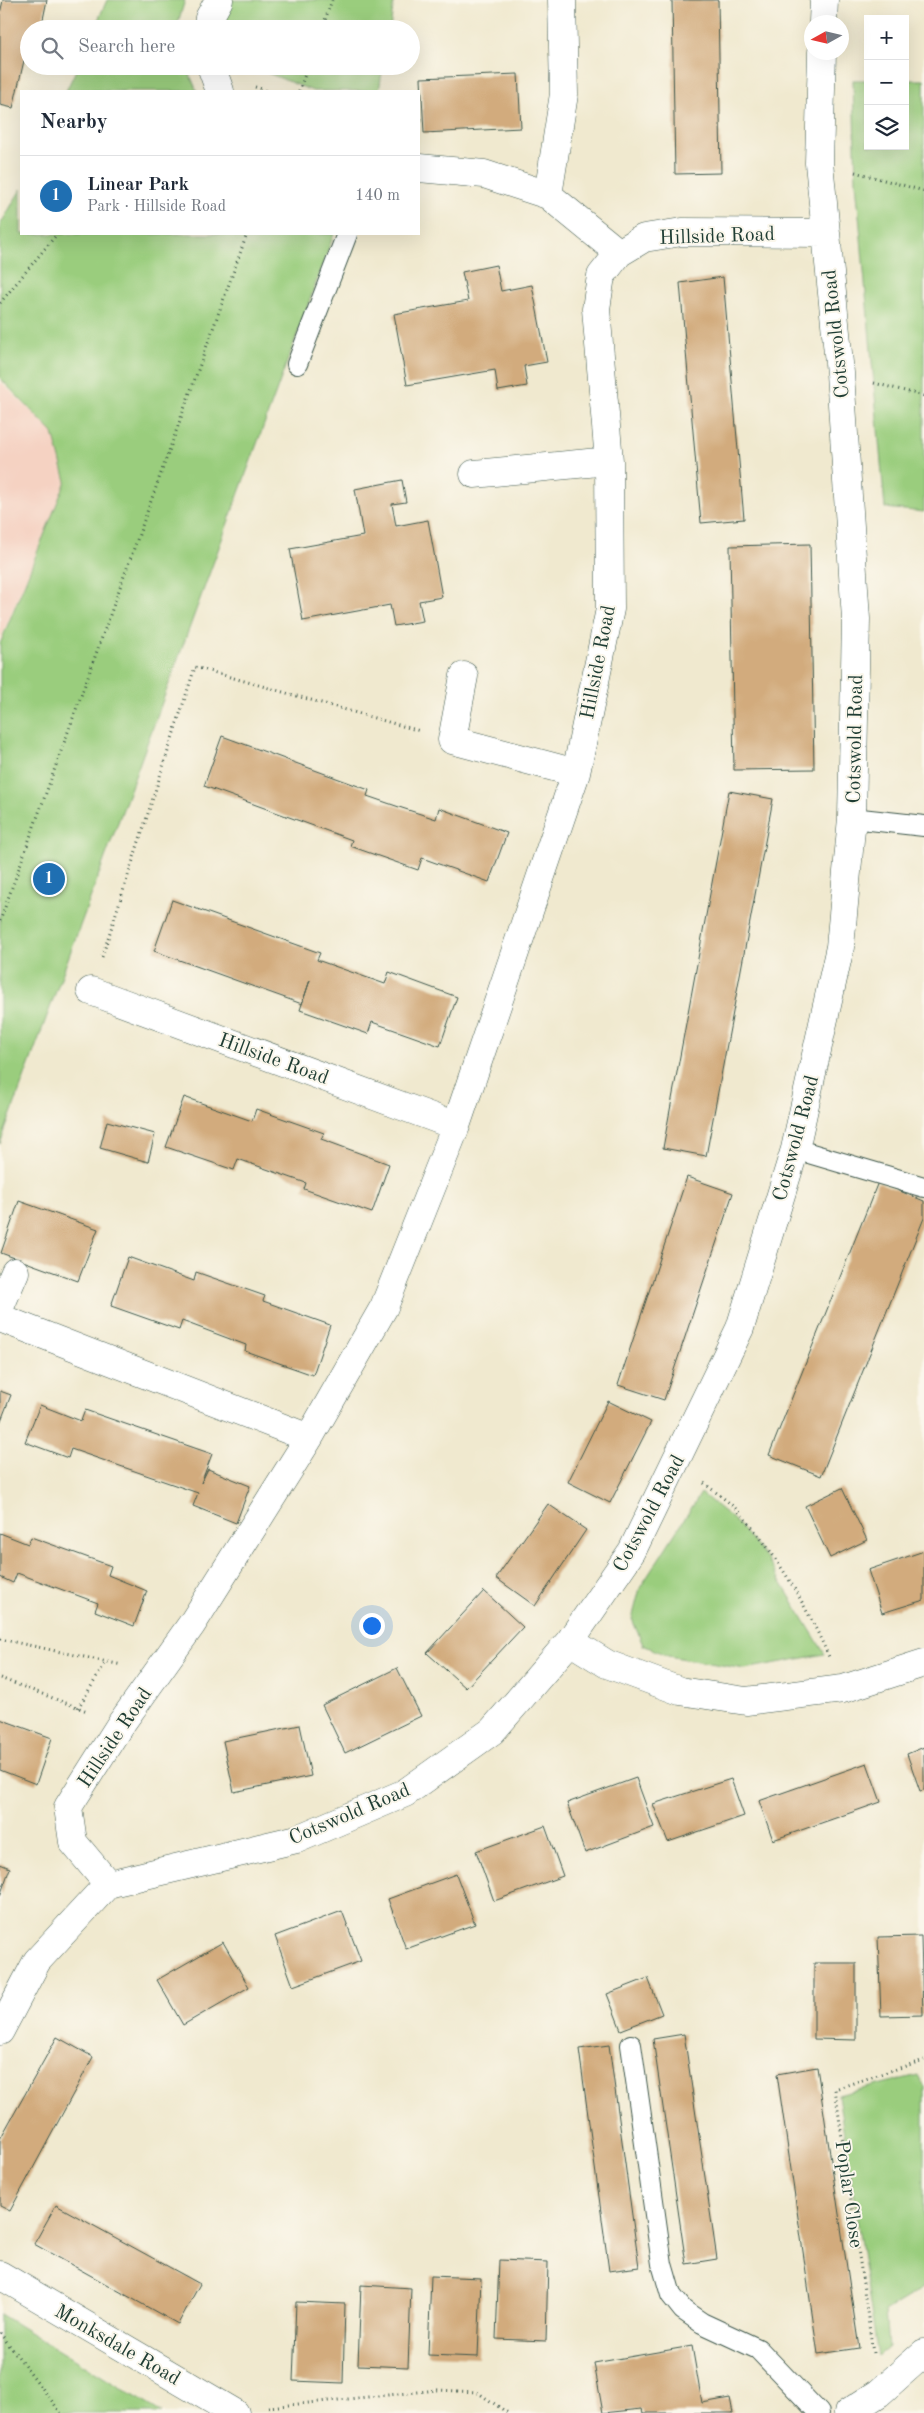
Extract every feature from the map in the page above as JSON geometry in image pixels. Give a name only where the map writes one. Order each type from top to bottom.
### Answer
[{"type":"street","points":[[209,20],[220,0]]},
{"type":"street","points":[[548,195],[564,94],[562,0]]},
{"type":"street","points":[[823,15],[824,0]]},
{"type":"street","name":"Cotswold Road","points":[[108,1884],[297,1839],[404,1793],[492,1731],[570,1641],[632,1551],[740,1328],[795,1149],[840,946],[852,818],[856,619],[840,373],[819,162],[822,60]]},
{"type":"street","points":[[214,75],[220,90]]},
{"type":"street","points":[[420,168],[484,174],[548,195],[618,253]]},
{"type":"street","name":"Hillside Road","points":[[108,1884],[73,1842],[68,1807],[120,1725],[192,1624],[309,1438],[384,1306],[456,1126],[576,773],[610,609],[609,461],[596,309],[600,276],[618,253],[644,238],[682,232],[825,233]]},
{"type":"street","points":[[474,474],[609,461]]},
{"type":"street","points":[[464,676],[452,740],[576,773]]},
{"type":"street","name":"Hillside Road","points":[[91,991],[456,1126]]},
{"type":"street","points":[[0,1307],[15,1272]]},
{"type":"street","points":[[0,1318],[309,1438]]},
{"type":"street","points":[[570,1641],[607,1664],[680,1691],[746,1701],[843,1689],[924,1664]]},
{"type":"street","points":[[0,2031],[37,1961],[108,1884]]},
{"type":"street","name":"Monksdale Road","points":[[0,2275],[234,2412]]},
{"type":"street","points":[[848,2413],[879,2393],[924,2353]]},
{"type":"lane","points":[[297,364],[347,235]]},
{"type":"lane","points":[[852,818],[924,826]]},
{"type":"lane","points":[[795,1149],[924,1187]]},
{"type":"lane","points":[[631,2045],[662,2264],[672,2295],[683,2310],[702,2323],[758,2349],[819,2413]]},
{"type":"path","points":[[325,20],[332,0]]},
{"type":"path","points":[[299,90],[305,75]]},
{"type":"path","points":[[819,162],[924,191]]},
{"type":"path","points":[[0,303],[56,235]]},
{"type":"path","points":[[0,921],[246,235]]},
{"type":"path","points":[[840,373],[924,396]]},
{"type":"path","points":[[91,991],[195,667],[452,740]]},
{"type":"path","points":[[676,1461],[736,1510],[772,1555],[809,1611],[843,1689]]},
{"type":"path","points":[[0,1639],[158,1672]]},
{"type":"path","points":[[78,1708],[106,1662]]},
{"type":"path","points":[[0,1678],[120,1725]]},
{"type":"path","name":"Poplar Close","points":[[879,2393],[835,2088],[924,2060]]},
{"type":"path","points":[[0,2333],[61,2413]]},
{"type":"path","points":[[234,2412],[438,2390],[477,2392],[508,2413]]},
{"type":"shaded area","points":[[0,381],[53,433],[66,481],[0,640]]},
{"type":"green space","points":[[107,0],[185,0],[179,20],[98,20]]},
{"type":"green space","points":[[231,0],[394,0],[391,20],[219,20]]},
{"type":"green space","points":[[74,75],[190,75],[197,90],[66,90]]},
{"type":"green space","points":[[273,75],[382,75],[379,90],[310,90]]},
{"type":"green space","points":[[853,80],[864,80],[864,150],[909,150],[909,80],[924,80],[924,512],[885,508],[856,182]]},
{"type":"green space","points":[[20,191],[20,235],[334,235],[0,1144],[0,644],[66,481],[53,433],[0,378],[0,225]]},
{"type":"green space","points":[[701,1493],[733,1519],[765,1556],[825,1654],[745,1669],[668,1656],[643,1645],[632,1619],[640,1588]]},
{"type":"green space","points":[[918,2075],[924,2087],[924,2287],[885,2311],[888,2348],[878,2356],[838,2095]]},
{"type":"green space","points":[[0,2314],[162,2413],[0,2413]]},
{"type":"building","points":[[3,0],[47,0],[43,20],[20,20],[21,75],[13,108],[0,105],[0,14]]},
{"type":"building","points":[[672,0],[718,0],[721,173],[675,174]]},
{"type":"building","points":[[518,74],[521,128],[424,133],[421,78]]},
{"type":"building","points":[[496,265],[501,291],[532,285],[547,362],[524,366],[527,386],[498,391],[495,370],[407,385],[394,314],[468,301],[462,272]]},
{"type":"building","points":[[723,277],[744,519],[701,523],[680,283]]},
{"type":"building","points":[[402,480],[406,502],[392,504],[396,526],[428,520],[442,597],[419,601],[423,621],[394,626],[390,605],[303,621],[290,549],[363,536],[355,489]]},
{"type":"building","points":[[810,544],[814,769],[734,770],[730,546]]},
{"type":"building","points":[[222,736],[369,790],[367,796],[402,808],[436,819],[439,808],[507,833],[489,882],[422,858],[418,870],[350,846],[352,840],[204,786]]},
{"type":"building","points":[[729,791],[773,799],[706,1156],[663,1148]]},
{"type":"building","points":[[172,900],[320,953],[317,960],[385,984],[389,972],[457,997],[440,1046],[372,1022],[368,1034],[300,1010],[302,1004],[154,951]]},
{"type":"building","points":[[184,1097],[252,1121],[256,1109],[324,1133],[321,1139],[389,1164],[372,1213],[304,1189],[306,1183],[238,1159],[234,1170],[166,1147]]},
{"type":"building","points":[[107,1121],[155,1134],[148,1162],[100,1148]]},
{"type":"building","points":[[687,1177],[733,1193],[664,1400],[618,1385]]},
{"type":"building","points":[[878,1182],[924,1201],[924,1218],[821,1476],[769,1455]]},
{"type":"building","points":[[19,1201],[98,1229],[78,1281],[1,1253]]},
{"type":"building","points":[[128,1257],[194,1281],[196,1272],[265,1296],[263,1301],[330,1325],[313,1375],[245,1351],[246,1345],[182,1321],[179,1330],[111,1306]]},
{"type":"building","points":[[0,1391],[11,1395],[0,1423]]},
{"type":"building","points":[[608,1401],[651,1422],[610,1503],[568,1482]]},
{"type":"building","points":[[40,1405],[81,1421],[85,1410],[212,1454],[201,1483],[208,1469],[250,1486],[236,1523],[193,1506],[198,1493],[71,1449],[68,1458],[25,1442]]},
{"type":"building","points":[[842,1488],[867,1540],[830,1558],[805,1506]]},
{"type":"building","points":[[548,1504],[586,1530],[535,1606],[496,1578]]},
{"type":"building","points":[[0,1533],[28,1544],[31,1537],[111,1566],[108,1575],[147,1591],[134,1626],[95,1611],[98,1603],[17,1573],[13,1583],[0,1577]]},
{"type":"building","points":[[924,1551],[924,1600],[882,1613],[868,1570]]},
{"type":"building","points":[[484,1591],[523,1627],[466,1688],[427,1653]]},
{"type":"building","points":[[397,1668],[421,1716],[345,1753],[322,1705]]},
{"type":"building","points":[[0,1719],[52,1738],[36,1784],[0,1770]]},
{"type":"building","points":[[300,1725],[311,1776],[234,1792],[223,1741]]},
{"type":"building","points":[[924,1747],[924,1790],[920,1791],[907,1754]]},
{"type":"building","points":[[867,1763],[881,1802],[773,1840],[759,1801]]},
{"type":"building","points":[[636,1778],[654,1827],[585,1853],[567,1803]]},
{"type":"building","points":[[731,1779],[744,1816],[668,1842],[653,1804]]},
{"type":"building","points":[[545,1826],[563,1876],[494,1901],[476,1851]]},
{"type":"building","points":[[0,1864],[10,1868],[0,1896]]},
{"type":"building","points":[[456,1874],[475,1924],[406,1949],[388,1899]]},
{"type":"building","points":[[342,1911],[361,1961],[293,1986],[275,1936]]},
{"type":"building","points":[[921,1936],[923,2015],[881,2016],[878,1937]]},
{"type":"building","points":[[223,1942],[249,1987],[183,2025],[157,1980]]},
{"type":"building","points":[[814,1963],[856,1963],[856,2040],[814,2039]]},
{"type":"building","points":[[648,1978],[662,2014],[621,2030],[607,1994]]},
{"type":"building","points":[[684,2034],[717,2259],[686,2264],[653,2039]]},
{"type":"building","points":[[57,2037],[93,2057],[10,2211],[0,2206],[0,2139]]},
{"type":"building","points":[[609,2045],[639,2267],[609,2271],[579,2049]]},
{"type":"building","points":[[817,2067],[859,2348],[818,2354],[777,2074]]},
{"type":"building","points":[[56,2205],[200,2284],[178,2324],[34,2244]]},
{"type":"building","points":[[499,2260],[548,2262],[546,2341],[496,2339]]},
{"type":"building","points":[[431,2276],[481,2278],[478,2357],[428,2355]]},
{"type":"building","points":[[361,2285],[411,2288],[408,2367],[358,2365]]},
{"type":"building","points":[[296,2302],[345,2304],[343,2383],[293,2381]]},
{"type":"building","points":[[692,2346],[702,2403],[730,2398],[733,2413],[643,2413],[642,2409],[603,2413],[594,2363]]},
{"type":"place","name":"Linear Park","points":[[49,879]]}]
